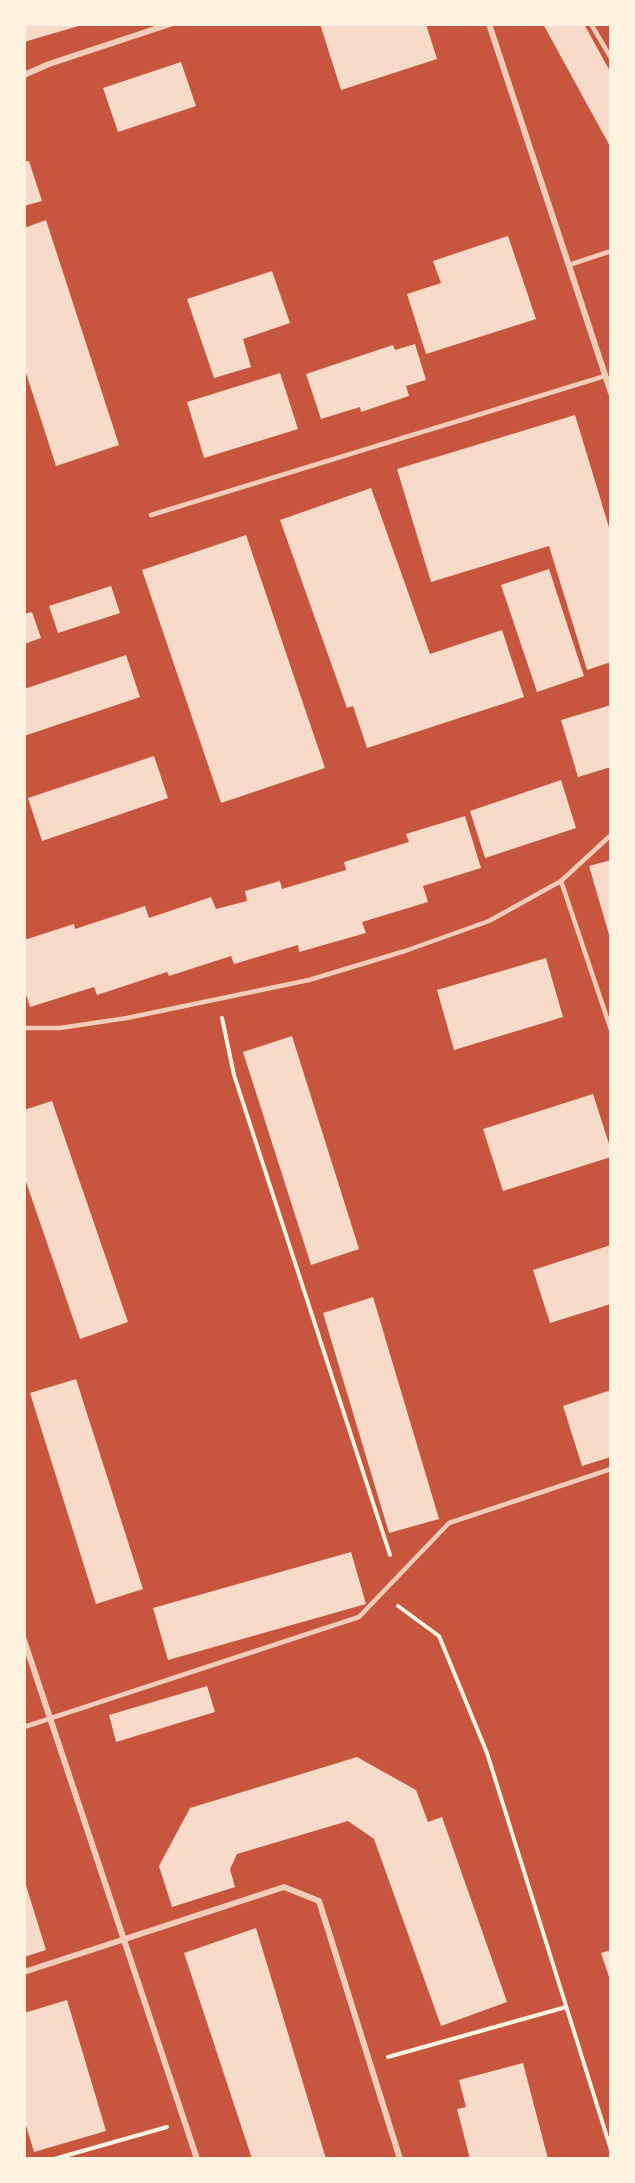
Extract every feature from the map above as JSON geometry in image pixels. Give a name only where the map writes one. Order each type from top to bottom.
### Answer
[{"type":"street","points":[[24,75],[49,64],[170,24]]},
{"type":"street","points":[[489,24],[611,393]]},
{"type":"street","points":[[24,1640],[197,2159]]},
{"type":"street","points":[[24,1972],[284,1887],[319,1901],[400,2159]]},
{"type":"lane","points":[[591,24],[611,58]]},
{"type":"lane","points":[[569,265],[611,251]]},
{"type":"lane","points":[[152,515],[605,376]]},
{"type":"lane","points":[[24,1028],[60,1028],[219,1000],[309,980],[405,951],[489,921],[561,881],[611,835]]},
{"type":"lane","points":[[561,881],[611,1030]]},
{"type":"lane","points":[[24,1727],[359,1617],[449,1523],[611,1469]]},
{"type":"path","points":[[219,1000],[234,1075],[397,1577]]},
{"type":"path","points":[[381,1594],[439,1636],[487,1753],[611,2150]]},
{"type":"path","points":[[370,2062],[477,2030],[566,2007]]},
{"type":"path","points":[[54,2159],[185,2121]]},
{"type":"building","points":[[24,24],[82,24],[82,25],[24,42]]},
{"type":"building","points":[[320,24],[426,24],[437,59],[341,90]]},
{"type":"building","points":[[543,24],[584,24],[611,73],[611,148]]},
{"type":"building","points":[[181,62],[196,106],[118,132],[103,88]]},
{"type":"building","points":[[29,161],[42,201],[24,206],[24,162]]},
{"type":"building","points":[[46,220],[119,445],[56,466],[24,367],[24,228]]},
{"type":"building","points":[[508,236],[536,319],[426,354],[407,294],[441,283],[433,261]]},
{"type":"building","points":[[272,271],[290,323],[243,339],[251,367],[214,378],[187,299]]},
{"type":"building","points":[[415,344],[426,380],[406,386],[409,396],[361,412],[360,407],[321,419],[306,374],[393,345],[395,350]]},
{"type":"building","points":[[280,373],[298,429],[204,458],[187,402]]},
{"type":"building","points":[[575,415],[611,534],[611,662],[587,670],[549,546],[431,582],[397,469]]},
{"type":"building","points":[[371,488],[430,654],[502,630],[524,697],[367,748],[353,706],[347,708],[280,520]]},
{"type":"building","points":[[246,535],[325,768],[221,803],[142,570]]},
{"type":"building","points":[[549,569],[584,676],[537,692],[501,585]]},
{"type":"building","points":[[111,586],[120,613],[58,633],[49,606]]},
{"type":"building","points":[[32,612],[41,638],[24,644],[24,614]]},
{"type":"building","points":[[126,655],[140,697],[24,736],[24,689]]},
{"type":"building","points":[[611,705],[611,767],[578,777],[561,720]]},
{"type":"building","points":[[154,756],[168,798],[42,841],[28,798]]},
{"type":"building","points":[[561,780],[576,828],[485,858],[470,811]]},
{"type":"building","points":[[465,816],[481,868],[423,886],[428,902],[362,922],[366,933],[299,952],[298,945],[234,964],[231,956],[169,976],[167,972],[97,995],[94,987],[30,1007],[24,988],[24,940],[74,924],[75,929],[145,906],[149,918],[211,897],[216,909],[247,901],[245,891],[280,881],[282,889],[346,870],[344,862],[409,842],[406,834]]},
{"type":"building","points":[[611,860],[611,938],[610,938],[589,866]]},
{"type":"building","points":[[546,958],[563,1017],[454,1050],[437,990]]},
{"type":"building","points":[[292,1036],[359,1249],[311,1265],[243,1052]]},
{"type":"building","points":[[593,1094],[611,1150],[611,1157],[503,1191],[483,1129]]},
{"type":"building","points":[[52,1101],[128,1322],[80,1339],[24,1176],[24,1110]]},
{"type":"building","points":[[611,1245],[611,1304],[550,1323],[533,1270]]},
{"type":"building","points":[[373,1297],[439,1519],[389,1533],[323,1313]]},
{"type":"building","points":[[76,1379],[143,1589],[96,1604],[30,1393]]},
{"type":"building","points":[[611,1390],[611,1457],[582,1466],[563,1406]]},
{"type":"building","points":[[351,1552],[366,1604],[168,1660],[153,1608]]},
{"type":"building","points":[[207,1686],[215,1712],[116,1742],[109,1715]]},
{"type":"building","points":[[357,1757],[416,1790],[428,1822],[442,1817],[507,2002],[441,2026],[374,1839],[348,1821],[237,1854],[230,1869],[235,1887],[172,1907],[159,1866],[190,1808]]},
{"type":"building","points":[[24,1879],[46,1950],[24,1957]]},
{"type":"building","points":[[256,1928],[326,2159],[252,2159],[184,1953]]},
{"type":"building","points":[[611,1950],[611,1983],[601,1953]]},
{"type":"building","points":[[67,2000],[106,2131],[34,2152],[24,2119],[24,2013]]},
{"type":"building","points":[[523,2063],[548,2159],[470,2159],[457,2109],[466,2107],[459,2080]]}]
